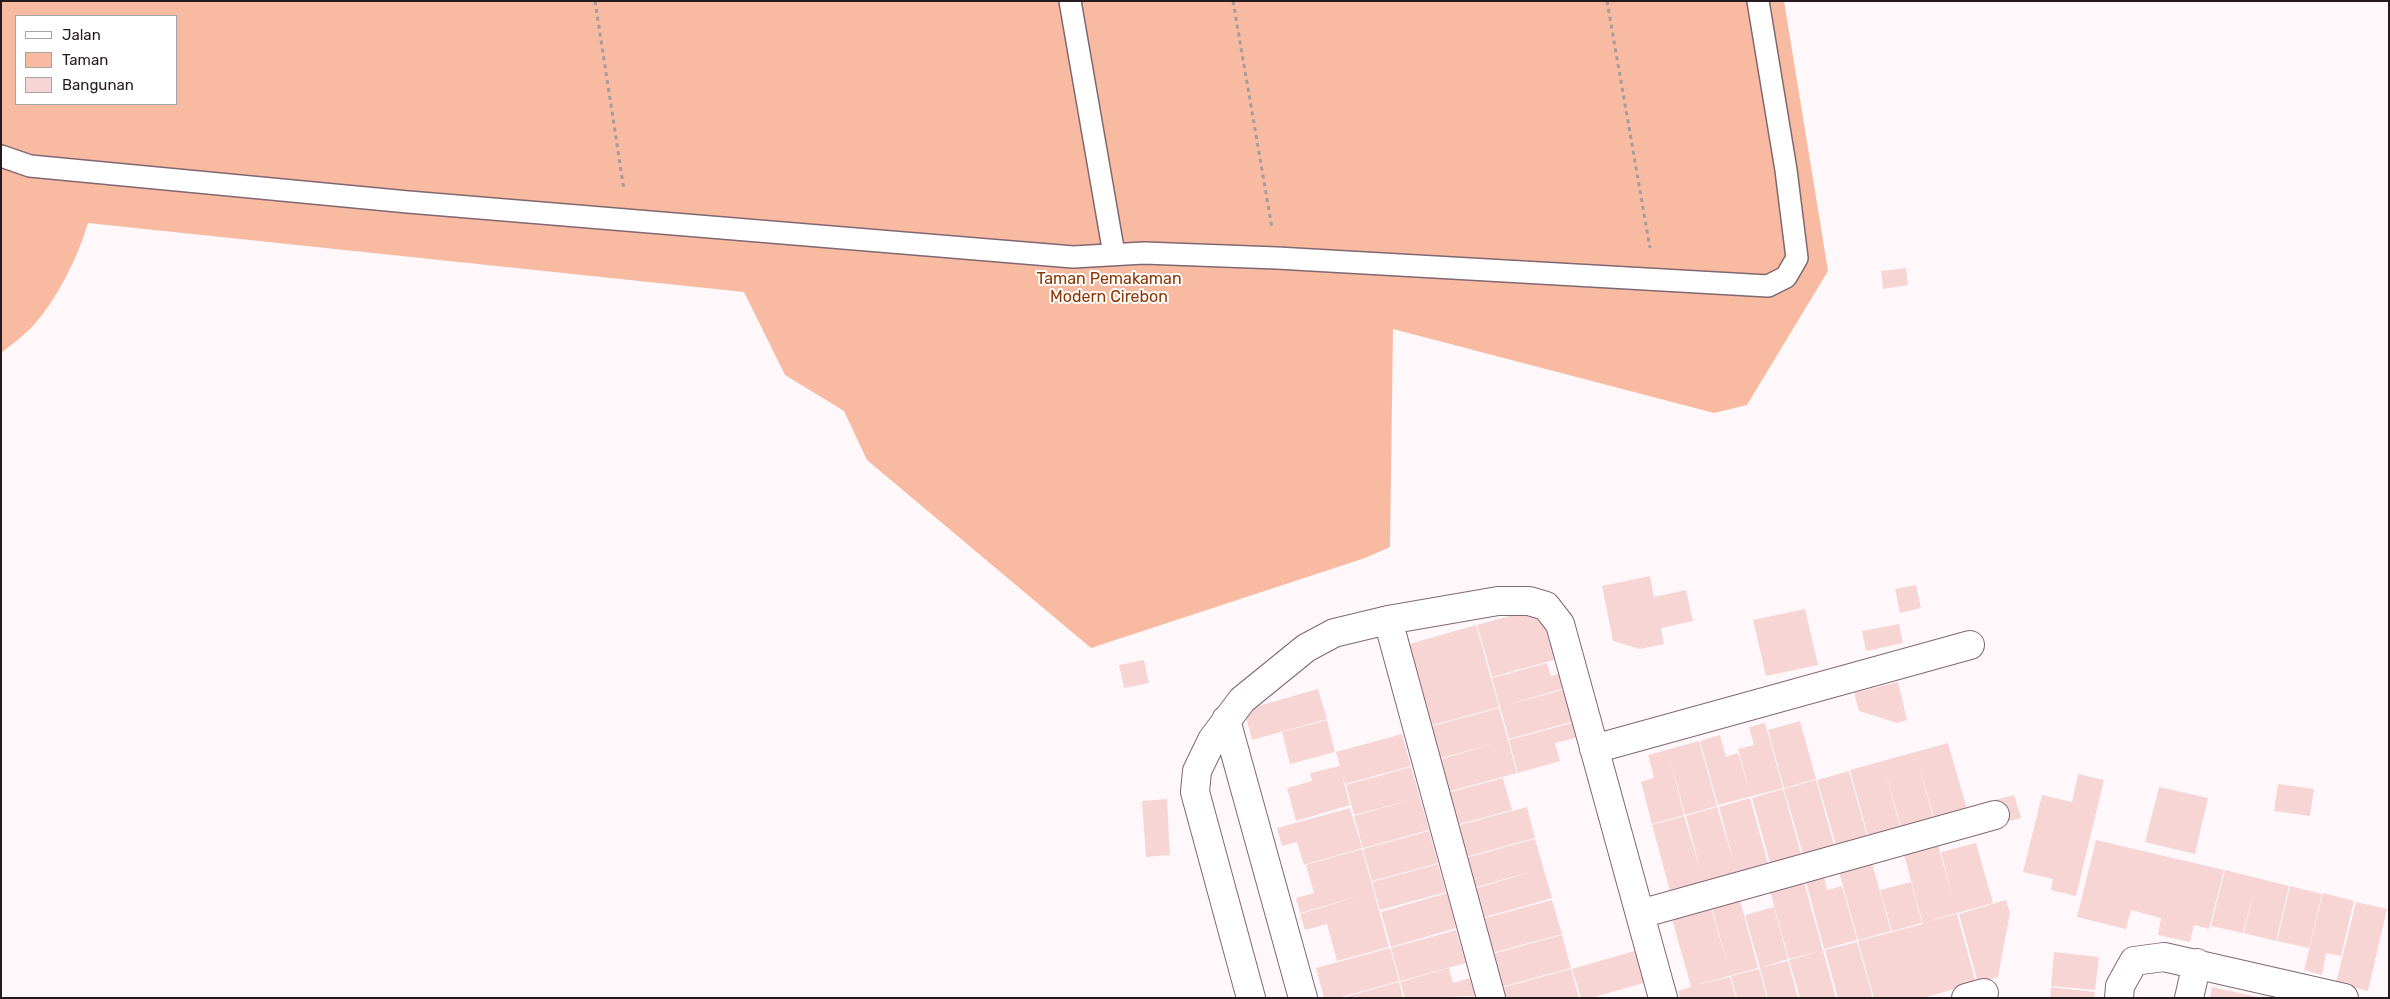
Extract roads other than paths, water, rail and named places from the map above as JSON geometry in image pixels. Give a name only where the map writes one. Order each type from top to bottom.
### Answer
[{"type":"street","points":[[1251,998],[1195,792],[1197,771],[1212,740],[1226,720],[1259,684],[1306,648],[1334,633],[1388,620],[1498,601],[1529,600],[1546,606],[1560,624],[1663,998]]},
{"type":"street","points":[[1388,620],[1491,998]]},
{"type":"street","points":[[1594,749],[1970,645]]},
{"type":"street","points":[[1226,720],[1303,998]]},
{"type":"street","points":[[1640,914],[1995,815]]},
{"type":"street","points":[[2119,998],[2120,986],[2134,962],[2164,957],[2344,998]]},
{"type":"street","points":[[2189,998],[2197,963]]},
{"type":"lane","points":[[1070,1],[1114,254]]},
{"type":"lane","points":[[1,156],[30,166],[275,190],[1073,257],[1144,253],[1277,258],[1655,278],[1768,286],[1786,277],[1797,258],[1786,170],[1758,1]]},
{"type":"park label","name":"Taman Pemakaman Modern Cirebon","points":[[1109,288]]}]
